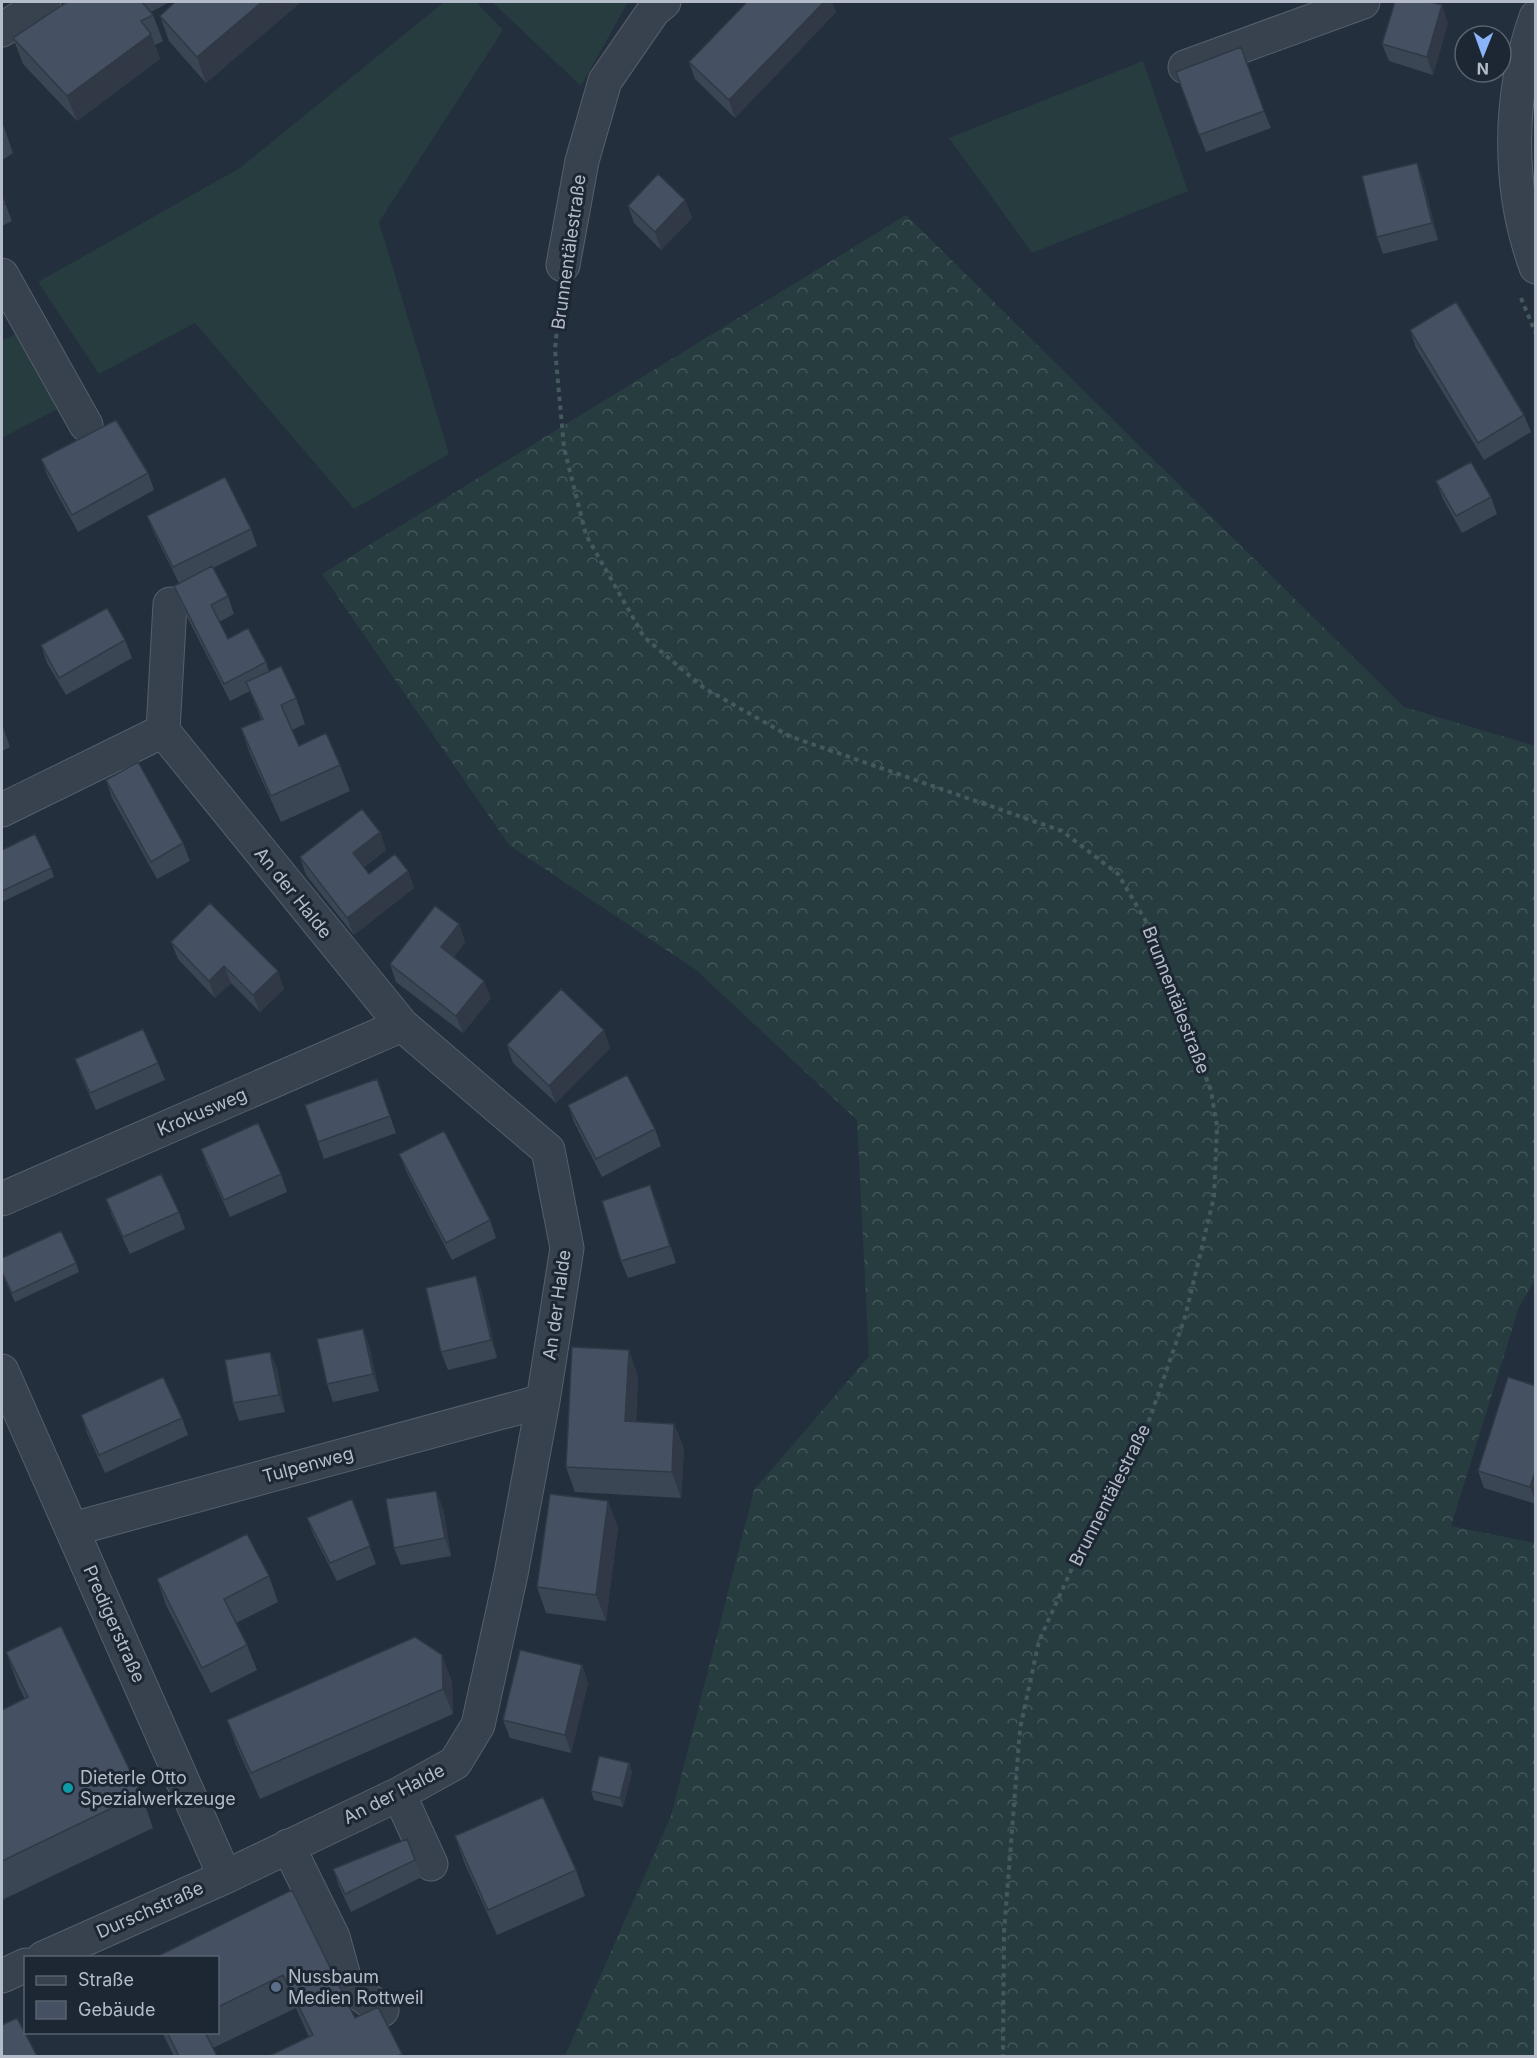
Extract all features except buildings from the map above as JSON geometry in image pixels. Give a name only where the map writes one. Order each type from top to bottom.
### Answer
[{"type":"street","points":[[2,30],[44,2]]},
{"type":"street","name":"Brunnentälestraße","points":[[563,265],[582,161],[605,81],[654,10],[664,2]]},
{"type":"street","points":[[1185,67],[1363,2]]},
{"type":"street","points":[[1536,16],[1525,48],[1515,126],[1518,206],[1524,234],[1536,267]]},
{"type":"street","points":[[2,275],[86,425]]},
{"type":"street","points":[[2,810],[163,731],[170,604]]},
{"type":"street","name":"An der Halde","points":[[163,731],[402,1025],[548,1150],[567,1248],[543,1401],[511,1574],[478,1725],[455,1763],[399,1794],[225,1877]]},
{"type":"street","name":"Krokusweg","points":[[2,1199],[402,1025]]},
{"type":"street","name":"Predigerstraße","points":[[2,1371],[225,1877]]},
{"type":"street","name":"Tulpenweg","points":[[73,1529],[543,1401]]},
{"type":"street","points":[[399,1794],[431,1864]]},
{"type":"street","points":[[288,1846],[333,1937],[346,1984],[382,2010]]},
{"type":"street","name":"Durschstraße","points":[[47,1956],[225,1877]]},
{"type":"street","points":[[2,1976],[24,1966]]},
{"type":"path","name":"Brunnentälestraße","points":[[563,265],[555,349],[564,448],[586,535],[644,637],[704,688],[789,736],[1062,831],[1118,874],[1154,934],[1211,1090],[1217,1126],[1214,1197],[1185,1317],[1143,1438],[1093,1522],[1036,1652],[1020,1729],[1004,1932],[1003,2056]]},
{"type":"green space","points":[[444,2],[476,2],[503,30],[379,222],[449,454],[354,509],[195,323],[99,374],[38,282],[240,168]]},
{"type":"green space","points":[[492,2],[628,2],[581,86]]},
{"type":"green space","points":[[1143,61],[1188,191],[1032,253],[949,138]]},
{"type":"green space","points":[[906,215],[1404,707],[1535,746],[1535,1280],[1519,1307],[1451,1526],[1535,1543],[1535,2056],[565,2056],[671,1816],[754,1490],[869,1356],[857,1120],[695,969],[509,845],[322,574]]},
{"type":"green space","points":[[19,332],[65,405],[2,438],[2,341]]},
{"type":"place","name":"Dieterle Otto Spezialwerkzeuge","points":[[68,1788]]},
{"type":"place","name":"Nussbaum Medien Rottweil","points":[[276,1987]]}]
